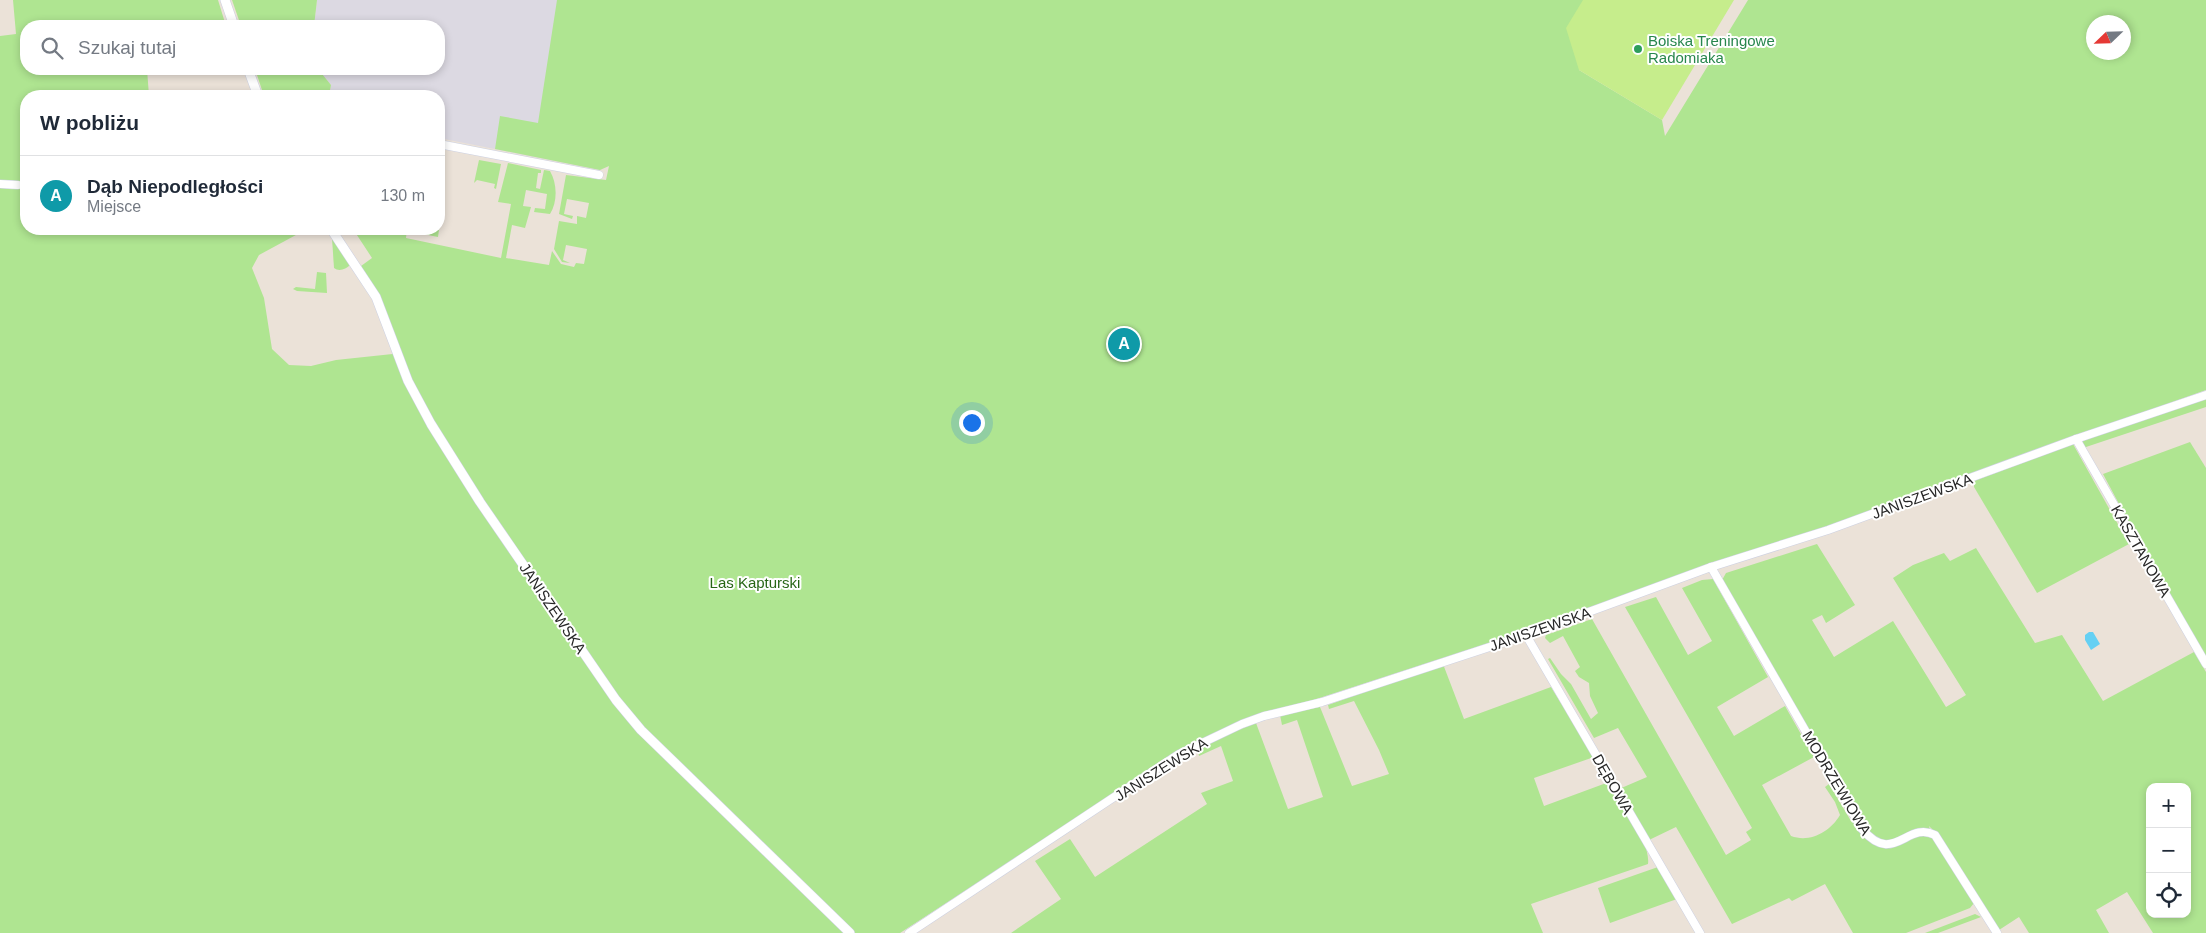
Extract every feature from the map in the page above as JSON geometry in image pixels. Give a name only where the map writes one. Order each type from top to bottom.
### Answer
[{"type":"street","points":[[225,0],[232,20]]},
{"type":"street","points":[[250,75],[256,90]]},
{"type":"street","points":[[445,145],[599,175]]},
{"type":"street","points":[[0,184],[18,185]]},
{"type":"street","name":"JANISZEWSKA","points":[[335,235],[376,297],[408,380],[431,424],[480,502],[610,692],[641,730],[850,933]]},
{"type":"street","name":"JANISZEWSKA","points":[[909,933],[986,884],[1180,754],[1215,736],[1264,716],[1322,702],[1526,635],[1711,567],[1828,530],[2076,439],[2206,395]]},
{"type":"street","name":"KASZTANOWA","points":[[2076,439],[2206,664]]},
{"type":"street","name":"MODRZEWIOWA","points":[[1711,567],[1862,829],[1870,838],[1881,845],[1898,842],[1922,832],[1928,832],[1935,836],[1997,933]]},
{"type":"street","name":"DĘBOWA","points":[[1526,635],[1700,933]]},
{"type":"shaded area","points":[[317,0],[640,0],[600,170],[445,139],[445,90],[330,90],[331,85],[323,75],[445,75],[445,20],[315,20]]},
{"type":"green space","name":"Las Kapturski","points":[[13,0],[218,0],[224,20],[20,20],[20,75],[147,75],[149,90],[20,90],[20,235],[296,235],[259,255],[252,268],[264,298],[272,349],[289,365],[311,366],[336,360],[402,353],[374,286],[361,266],[372,258],[357,235],[406,235],[406,238],[501,258],[511,204],[498,202],[508,163],[541,170],[541,173],[538,173],[536,188],[540,189],[544,170],[550,171],[556,192],[553,209],[550,214],[534,212],[535,208],[545,209],[547,194],[526,190],[523,206],[531,207],[525,228],[512,225],[506,258],[549,265],[552,251],[561,264],[574,267],[576,263],[584,264],[587,249],[566,245],[563,260],[570,263],[562,262],[554,249],[559,221],[577,224],[577,216],[586,218],[589,203],[567,199],[564,214],[573,216],[572,219],[559,214],[566,175],[606,180],[609,166],[600,170],[495,149],[500,116],[538,123],[557,0],[1587,0],[1579,70],[1662,120],[1665,136],[1748,0],[2206,0],[2206,390],[1661,587],[1301,704],[1272,710],[1254,720],[1181,751],[900,933],[0,933],[0,36],[16,34]]},
{"type":"green space","points":[[232,0],[317,0],[315,20],[239,20]]},
{"type":"green space","name":"Boiska Treningowe Radomiaka","points":[[1583,0],[1734,0],[1662,120],[1579,70],[1566,28]]},
{"type":"green space","points":[[257,75],[323,75],[331,85],[330,90],[262,90]]},
{"type":"green space","points":[[479,160],[501,164],[496,189],[494,188],[495,184],[477,180],[474,183]]},
{"type":"green space","points":[[332,238],[350,265],[344,269],[338,270],[334,268]]},
{"type":"green space","points":[[317,272],[326,273],[327,293],[297,291],[293,289],[296,287],[315,289]]},
{"type":"green space","points":[[2206,397],[2206,407],[2083,448],[2083,441],[2090,437]]},
{"type":"green space","points":[[2190,442],[2206,468],[2206,657],[2150,562],[2103,474]]},
{"type":"green space","points":[[2073,444],[2129,544],[2037,593],[1974,487],[1974,481]]},
{"type":"green space","points":[[1817,544],[1855,605],[1826,623],[1822,615],[1812,620],[1834,657],[1893,621],[1946,707],[1966,695],[1893,578],[1913,565],[1944,553],[1950,561],[1976,548],[2035,643],[2062,635],[2103,701],[2194,652],[2206,672],[2206,933],[2153,933],[2127,892],[2096,910],[2109,933],[2029,933],[2019,917],[1999,930],[1940,837],[1929,826],[1932,837],[1974,903],[1970,908],[1906,933],[1853,933],[1825,884],[1792,901],[1789,898],[1732,924],[1676,827],[1649,840],[1619,789],[1647,777],[1618,728],[1594,738],[1548,659],[1550,658],[1571,684],[1591,719],[1598,713],[1590,696],[1589,683],[1579,677],[1575,671],[1580,667],[1563,636],[1550,643],[1545,638],[1546,635],[1592,619],[1726,855],[1751,840],[1746,832],[1752,828],[1625,607],[1656,597],[1688,655],[1712,641],[1682,588],[1702,580],[1713,579],[1768,677],[1717,707],[1734,736],[1785,706],[1814,757],[1762,785],[1791,836],[1798,838],[1812,837],[1825,831],[1836,821],[1840,815],[1835,802],[1825,787],[1829,784],[1851,821],[1854,810],[1721,582],[1726,573]]},
{"type":"green space","points":[[1443,664],[1464,719],[1551,687],[1594,757],[1534,778],[1544,806],[1609,782],[1640,834],[1648,855],[1648,864],[1531,904],[1543,933],[1011,933],[1061,899],[1035,861],[1070,839],[1095,877],[1207,804],[1201,793],[1233,781],[1221,746],[1199,756],[1198,748],[1218,738],[1256,723],[1288,809],[1323,797],[1297,720],[1282,725],[1280,715],[1320,707],[1352,786],[1389,774],[1354,701],[1329,709],[1328,705]]},
{"type":"green space","points":[[1658,867],[1677,899],[1610,923],[1598,888]]},
{"type":"green space","points":[[1975,914],[1981,917],[1938,933],[1925,933]]},
{"type":"water","points":[[2093,632],[2100,644],[2091,650],[2085,640],[2085,635]]},
{"type":"place","name":"Boiska Treningowe Radomiaka","points":[[1638,49]]},
{"type":"place","name":"Dąb Niepodległości","points":[[1124,344]]}]
